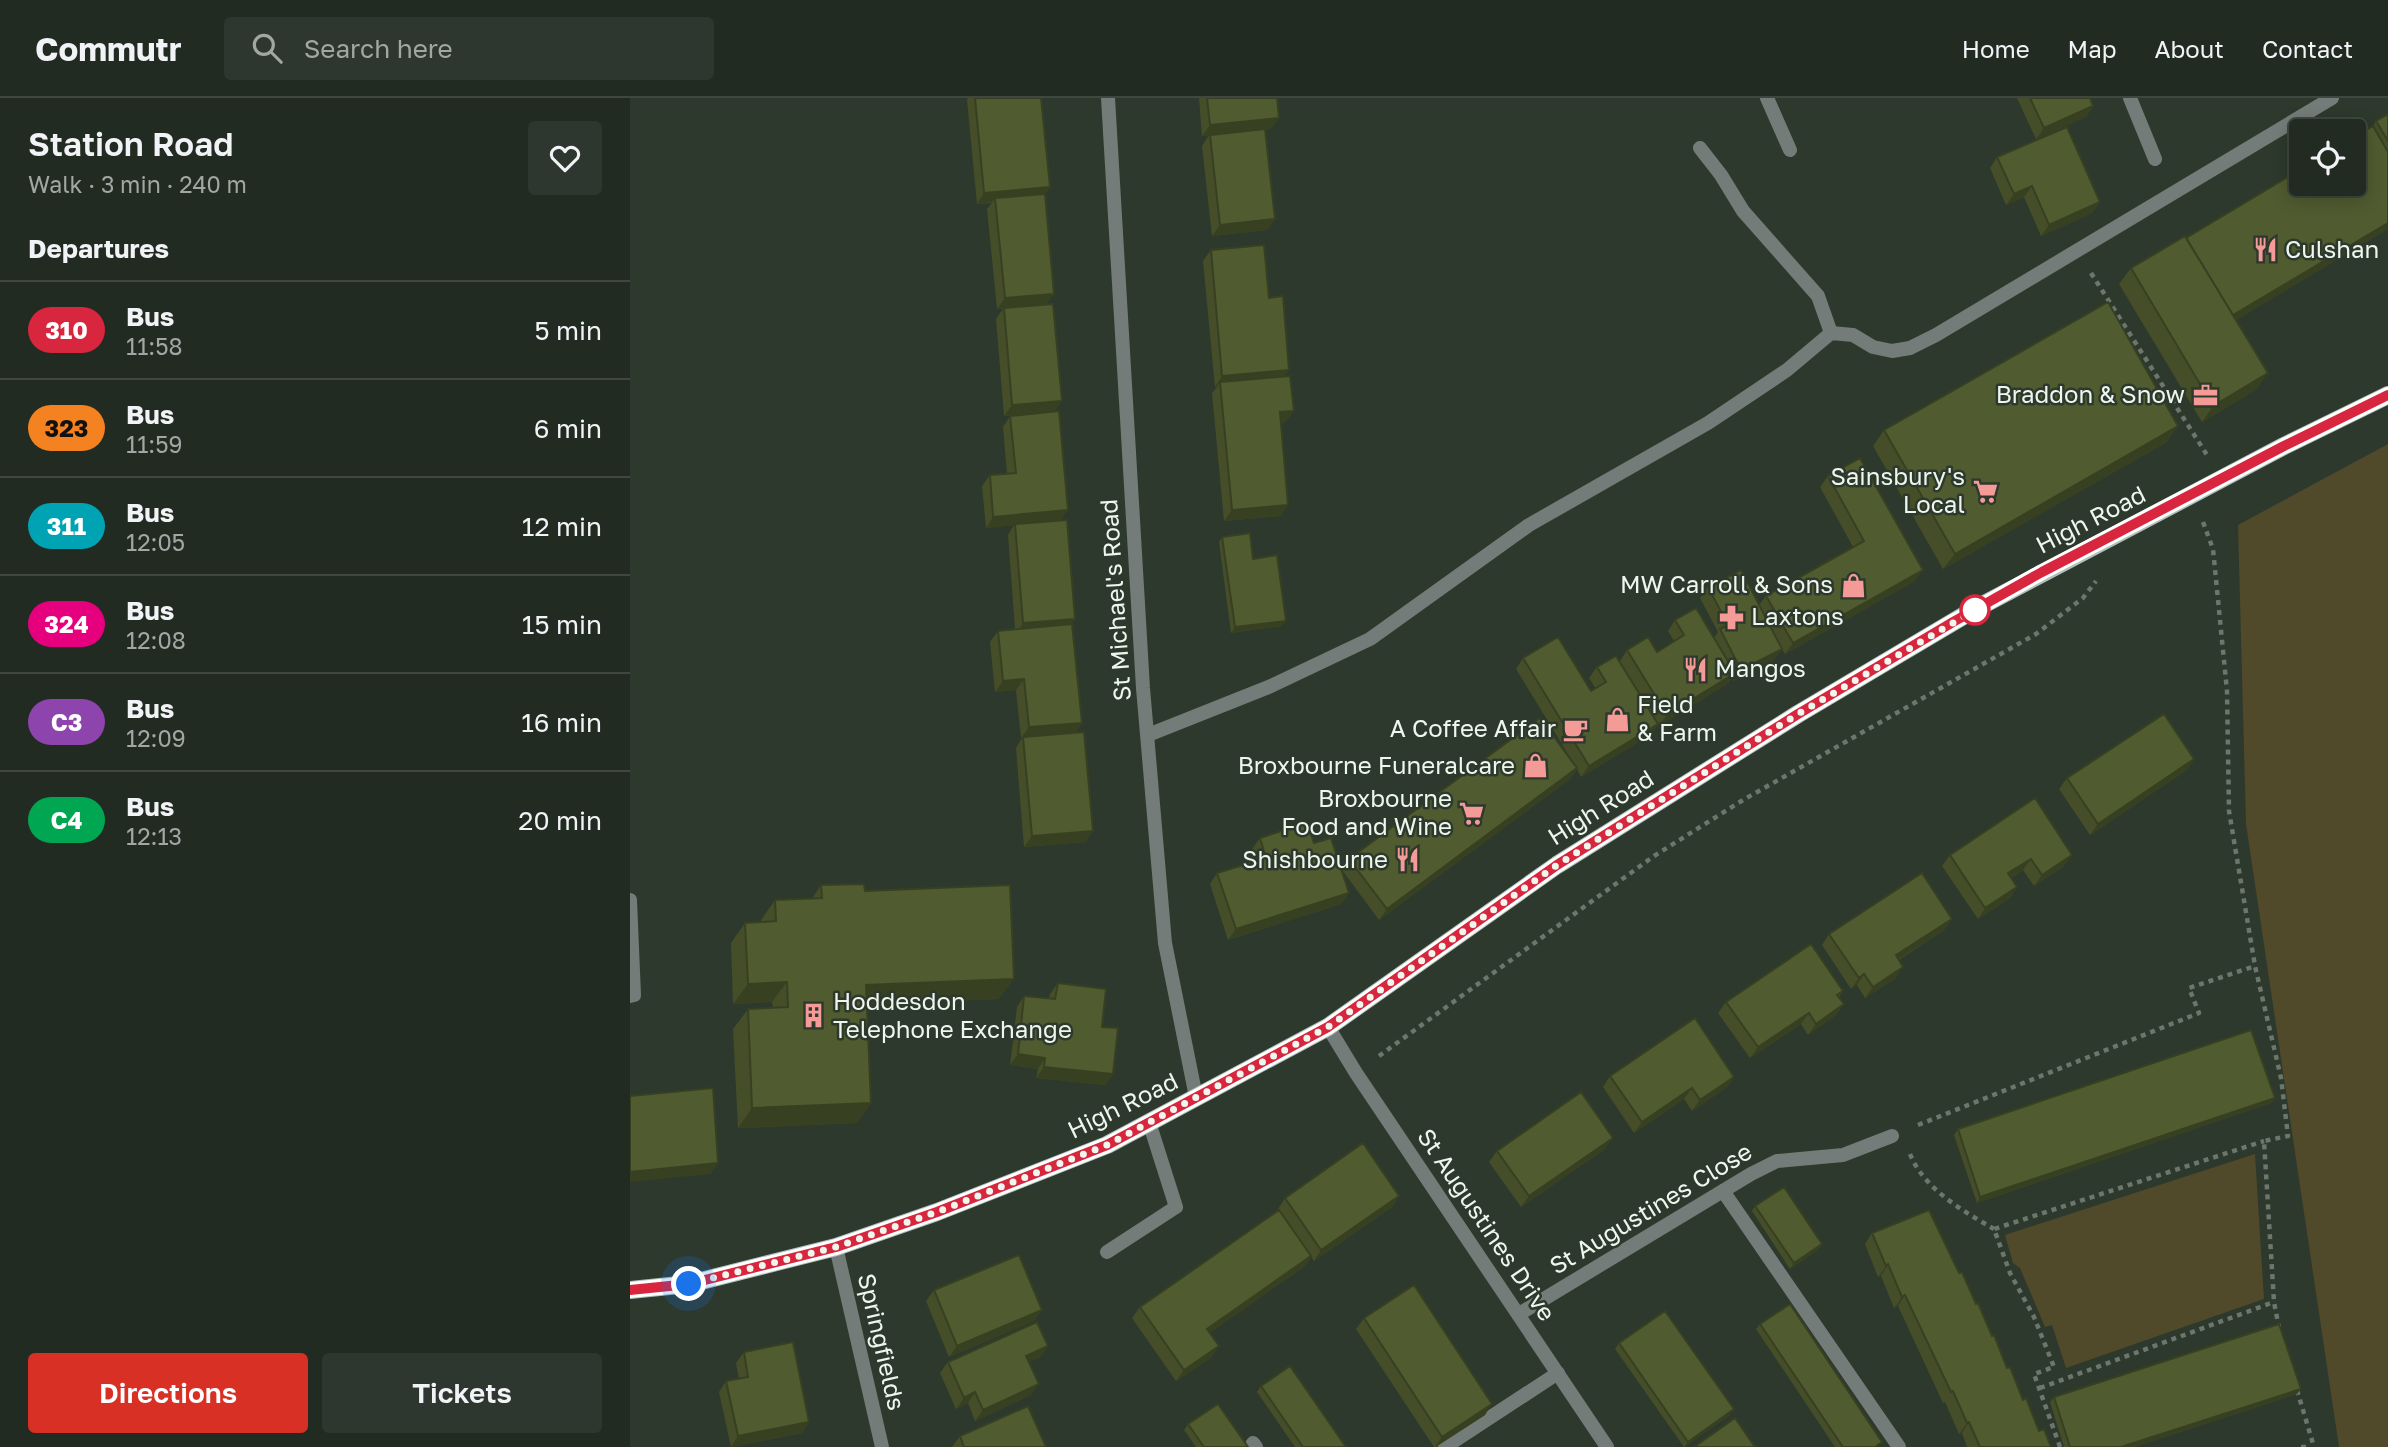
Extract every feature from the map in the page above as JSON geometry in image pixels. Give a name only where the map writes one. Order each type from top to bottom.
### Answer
[{"type":"main road","name":"High Road","points":[[630,1290],[689,1284],[836,1247],[937,1212],[1094,1150],[1149,1122],[1328,1027],[1568,858],[1798,714],[1940,630],[2042,572],[2388,395]]},
{"type":"street","name":"St Michael's Road","points":[[1108,98],[1147,735],[1165,943],[1196,1097]]},
{"type":"street","points":[[1768,98],[1790,149]]},
{"type":"street","points":[[2130,98],[2155,159]]},
{"type":"street","points":[[1147,735],[1271,686],[1370,639],[1528,525],[1708,423],[1787,370],[1830,333],[1853,335],[1873,347],[1892,351],[1910,348],[2077,252],[2332,98]]},
{"type":"street","points":[[1700,148],[1743,211],[1818,296],[1830,333]]},
{"type":"street","points":[[630,900],[634,995],[630,996]]},
{"type":"street","name":"St Augustines Drive","points":[[1328,1027],[1356,1073],[1607,1447]]},
{"type":"street","points":[[1107,1252],[1176,1207],[1149,1122]]},
{"type":"street","name":"St Augustines Close","points":[[1519,1314],[1777,1161],[1843,1155],[1897,1134]]},
{"type":"street","points":[[1723,1191],[1899,1447]]},
{"type":"street","name":"Springfields","points":[[836,1247],[882,1447]]},
{"type":"street","points":[[1445,1447],[1558,1373]]},
{"type":"path","points":[[2077,252],[2223,480]]},
{"type":"path","points":[[1994,1229],[2264,1141],[2288,1136],[2281,1078],[2255,966],[2229,811],[2227,691],[2213,549],[2194,495]]},
{"type":"path","points":[[1356,1073],[1654,856],[1754,794],[2036,634],[2083,598],[2097,580],[2102,564],[2101,543]]},
{"type":"path","points":[[2060,1447],[2034,1374],[2054,1367],[2034,1317],[2010,1273],[1994,1229],[1955,1205],[1916,1168],[1897,1134],[2199,1013],[2189,988],[2255,966]]},
{"type":"path","points":[[2264,1141],[2274,1302],[2279,1328]]},
{"type":"path","points":[[2040,1388],[2274,1302]]},
{"type":"path","points":[[2294,1381],[2314,1447]]},
{"type":"path","points":[[2301,1447],[2308,1447]]},
{"type":"shaded area","points":[[2388,444],[2388,1447],[2339,1447],[2246,824],[2238,525]]},
{"type":"shaded area","points":[[2255,1154],[2264,1299],[2066,1368],[2052,1325],[2045,1327],[2020,1268],[2013,1263],[2005,1235]]},
{"type":"building","points":[[975,98],[1041,98],[1050,187],[984,193]]},
{"type":"building","points":[[1207,98],[1277,98],[1279,118],[1210,125]]},
{"type":"building","points":[[2030,98],[2090,98],[2093,106],[2044,128]]},
{"type":"building","points":[[2388,114],[2388,141],[2376,121]]},
{"type":"building","points":[[2373,126],[2388,152],[2388,223],[2233,315],[2186,238],[2289,176],[2289,196],[2366,196],[2366,130]]},
{"type":"building","points":[[2067,127],[2100,202],[2049,225],[2032,186],[2014,194],[1997,157]]},
{"type":"building","points":[[1265,129],[1275,219],[1220,225],[1210,135]]},
{"type":"building","points":[[1045,194],[1054,294],[1005,298],[995,198]]},
{"type":"building","points":[[2185,236],[2268,373],[2213,406],[2131,268]]},
{"type":"building","points":[[1264,245],[1269,298],[1283,296],[1289,370],[1222,376],[1211,250]]},
{"type":"building","points":[[2108,302],[2178,426],[1955,554],[1884,430]]},
{"type":"building","points":[[1053,304],[1062,401],[1012,405],[1004,308]]},
{"type":"building","points":[[1290,376],[1294,411],[1280,412],[1288,505],[1232,510],[1220,382]]},
{"type":"building","points":[[1059,411],[1068,510],[993,517],[990,475],[1016,473],[1010,416]]},
{"type":"building","points":[[1860,458],[1923,570],[1793,643],[1766,596],[1864,541],[1828,476]]},
{"type":"building","points":[[1067,520],[1075,619],[1023,623],[1015,524]]},
{"type":"building","points":[[1250,533],[1253,559],[1277,555],[1286,621],[1235,627],[1222,537]]},
{"type":"building","name":"Laxtons","points":[[1741,570],[1782,649],[1741,670],[1720,629],[1728,625],[1708,587]]},
{"type":"building","points":[[1696,608],[1735,673],[1667,715],[1627,650],[1648,637],[1657,652],[1684,635],[1675,620]]},
{"type":"building","points":[[1072,624],[1082,723],[1029,727],[1024,679],[1003,681],[998,631]]},
{"type":"building","points":[[1558,637],[1591,691],[1606,682],[1597,667],[1616,656],[1658,724],[1589,766],[1523,658]]},
{"type":"building","points":[[2164,714],[2194,759],[2098,824],[2067,778]]},
{"type":"building","points":[[1540,718],[1577,768],[1387,909],[1349,859]]},
{"type":"building","points":[[1084,732],[1093,831],[1032,836],[1023,737]]},
{"type":"building","points":[[2035,798],[2072,855],[2042,875],[2031,859],[2008,873],[2017,887],[1985,908],[1950,855]]},
{"type":"building","points":[[1307,823],[1314,843],[1331,838],[1349,893],[1236,929],[1217,873],[1266,858],[1260,838]]},
{"type":"building","points":[[1922,873],[1952,919],[1896,955],[1903,967],[1873,987],[1864,974],[1859,978],[1829,934]]},
{"type":"building","name":"Hoddesdon Telephone Exchange","points":[[864,884],[865,891],[1010,885],[1014,979],[866,985],[871,1103],[752,1108],[748,1009],[788,1007],[787,982],[748,984],[745,923],[776,921],[775,900],[822,898],[821,885]]},
{"type":"building","points":[[1811,944],[1843,991],[1837,995],[1844,1004],[1816,1024],[1809,1013],[1758,1047],[1726,1002]]},
{"type":"building","points":[[1058,983],[1106,989],[1102,1027],[1118,1028],[1113,1074],[1044,1067],[1045,1058],[1018,1054],[1024,996],[1055,999]]},
{"type":"building","points":[[1695,1018],[1734,1077],[1700,1100],[1692,1088],[1642,1122],[1610,1076]]},
{"type":"building","points":[[2251,1030],[2275,1098],[1980,1197],[1958,1129]]},
{"type":"building","points":[[713,1088],[718,1163],[630,1172],[630,1096]]},
{"type":"building","points":[[1581,1092],[1613,1138],[1529,1196],[1497,1151]]},
{"type":"building","points":[[1363,1143],[1399,1196],[1321,1250],[1285,1198]]},
{"type":"building","points":[[1784,1187],[1822,1244],[1794,1263],[1755,1206]]},
{"type":"building","points":[[1279,1210],[1311,1256],[1207,1329],[1219,1346],[1184,1370],[1140,1307]]},
{"type":"building","points":[[1929,1210],[1959,1273],[1962,1272],[1992,1336],[1994,1335],[2007,1368],[2010,1367],[2023,1400],[2026,1398],[2039,1431],[2044,1429],[2051,1447],[1980,1447],[1905,1295],[1902,1297],[1888,1264],[1886,1266],[1872,1233]]},
{"type":"building","points":[[1019,1255],[1042,1310],[957,1346],[934,1290]]},
{"type":"building","points":[[1414,1285],[1492,1404],[1442,1437],[1364,1318]]},
{"type":"building","points":[[1790,1304],[1882,1442],[1875,1447],[1843,1447],[1760,1324]]},
{"type":"building","points":[[1665,1311],[1734,1409],[1688,1442],[1619,1343]]},
{"type":"building","points":[[1037,1322],[1048,1346],[1026,1356],[1039,1384],[983,1410],[975,1392],[964,1398],[948,1362]]},
{"type":"building","points":[[2279,1324],[2301,1389],[2121,1447],[2070,1447],[2054,1397]]},
{"type":"building","points":[[793,1342],[809,1422],[738,1436],[726,1381],[748,1377],[744,1352]]},
{"type":"building","points":[[1290,1366],[1346,1447],[1303,1447],[1261,1386]]},
{"type":"building","points":[[1218,1404],[1248,1447],[1204,1447],[1188,1424]]},
{"type":"building","points":[[1028,1406],[1046,1447],[964,1447],[960,1436]]},
{"type":"building","points":[[1735,1418],[1755,1447],[1694,1447]]},
{"type":"bus line","name":"310","points":[[630,1290],[689,1284],[836,1247],[937,1212],[1107,1145],[1328,1027],[1557,865],[1798,714],[1953,622],[2042,572],[2388,395]]},
{"type":"place","name":"Culshan","points":[[2265,250]]},
{"type":"place","name":"Braddon & Snow","points":[[2205,395]]},
{"type":"place","name":"Sainsbury's Local","points":[[1985,491]]},
{"type":"place","name":"MW Carroll & Sons","points":[[1853,585]]},
{"type":"place","name":"Laxtons","points":[[1731,617]]},
{"type":"place","name":"Mangos","points":[[1695,669]]},
{"type":"place","name":"Field & Farm","points":[[1617,719]]},
{"type":"place","name":"A Coffee Affair","points":[[1576,729]]},
{"type":"place","name":"Broxbourne Funeralcare","points":[[1535,766]]},
{"type":"place","name":"Broxbourne Food and Wine","points":[[1472,813]]},
{"type":"place","name":"Shishbourne","points":[[1408,860]]},
{"type":"place","name":"Hoddesdon Telephone Exchange","points":[[813,1016]]},
{"type":"route","points":[[689,1284],[836,1247],[937,1212],[1107,1145],[1328,1027],[1557,865],[1798,714],[1975,610]]}]
